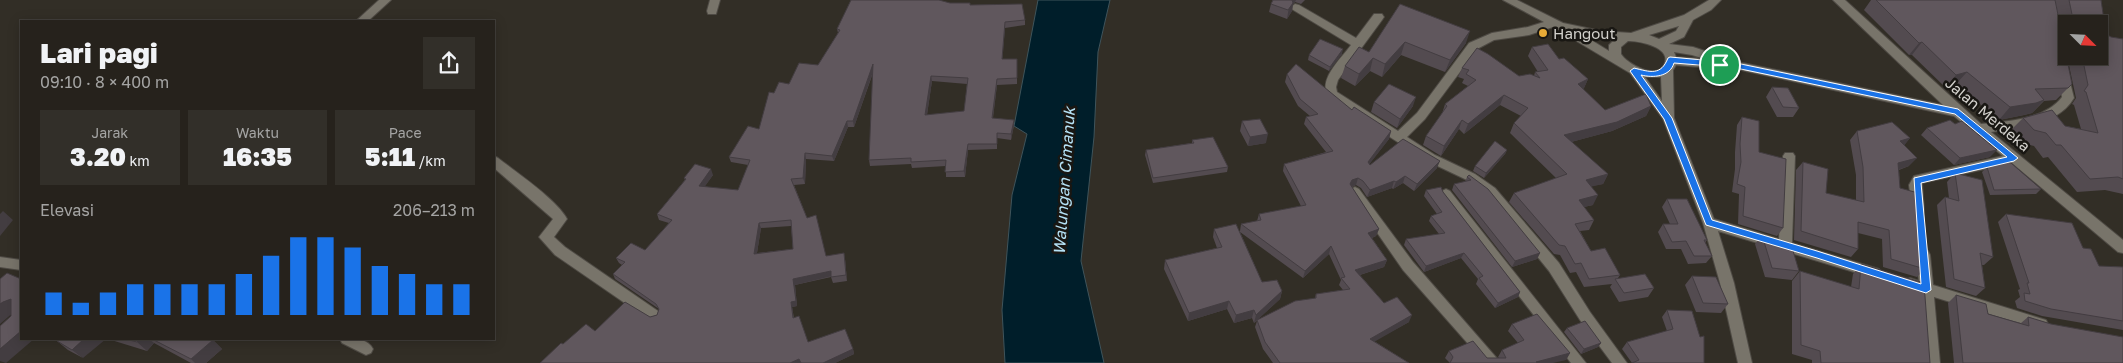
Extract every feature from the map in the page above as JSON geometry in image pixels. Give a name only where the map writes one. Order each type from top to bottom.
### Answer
[{"type":"street","points":[[362,20],[386,0]]},
{"type":"street","points":[[1508,0],[1557,25],[1634,71],[1668,118],[1709,223],[1727,283],[1744,363]]},
{"type":"street","points":[[1620,62],[1614,50],[1615,44],[1629,37],[1688,19],[1716,0]]},
{"type":"street","name":"Jalan Merdeka","points":[[1838,0],[1958,112],[2123,248]]},
{"type":"street","points":[[1295,8],[1357,44]]},
{"type":"street","points":[[1378,17],[1332,79],[1330,92],[1334,97],[1431,158],[1470,177],[1491,191],[1554,267],[1617,362]]},
{"type":"street","points":[[1661,46],[1680,34],[1688,19]]},
{"type":"street","points":[[1399,137],[1421,116],[1473,46],[1492,37],[1557,25],[1646,38],[1661,46],[1692,52],[1736,66],[1958,112]]},
{"type":"street","points":[[1661,46],[1669,65],[1668,118]]},
{"type":"street","points":[[1634,71],[1649,74],[1662,72],[1669,65],[1736,66]]},
{"type":"street","points":[[1980,129],[2020,124],[2060,109],[2068,98],[2061,65]]},
{"type":"street","points":[[1785,246],[1789,156]]},
{"type":"street","points":[[1919,222],[1916,185],[1918,179],[2014,158]]},
{"type":"street","points":[[495,162],[552,209],[561,219],[546,237],[560,251],[653,315]]},
{"type":"street","points":[[1355,192],[1408,266],[1494,363]]},
{"type":"street","points":[[1446,194],[1521,292],[1579,363]]},
{"type":"street","points":[[1709,223],[1926,290],[2058,327]]},
{"type":"street","points":[[1921,241],[1933,363]]},
{"type":"street","points":[[0,262],[20,265]]},
{"type":"street","points":[[349,340],[366,348]]},
{"type":"water","name":"Walungan Cimanuk","points":[[1038,0],[1110,0],[1098,52],[1094,137],[1081,261],[1104,363],[1005,363],[1002,310],[1012,195],[1027,134],[1014,126]]},
{"type":"building","points":[[851,0],[939,0],[950,3],[970,3],[970,5],[1022,4],[1025,20],[1005,22],[1002,59],[1017,59],[1017,78],[997,79],[992,118],[1014,120],[1011,134],[997,133],[997,144],[968,144],[964,171],[945,172],[946,160],[911,162],[911,158],[869,160],[873,64],[853,121],[847,121],[832,156],[805,153],[803,178],[791,179],[807,218],[816,215],[826,256],[844,253],[846,275],[831,277],[831,271],[793,279],[796,301],[791,302],[793,318],[799,316],[808,342],[845,329],[853,349],[823,363],[801,363],[799,359],[790,363],[540,363],[561,343],[563,344],[586,324],[595,331],[625,302],[650,317],[657,315],[659,309],[656,304],[613,274],[625,262],[616,258],[631,243],[645,250],[672,220],[657,214],[686,179],[684,178],[695,164],[711,169],[699,186],[738,190],[750,160],[729,157],[748,126],[759,129],[769,92],[774,93],[779,82],[789,84],[799,63],[818,65],[840,30],[837,29]],"holes":[[[931,76],[968,78],[964,111],[925,115]],[[791,220],[793,249],[754,254],[759,223]]]},
{"type":"building","points":[[1273,0],[1292,0],[1293,3],[1288,10],[1271,4]]},
{"type":"building","points":[[1876,0],[2055,0],[2058,15],[2058,65],[2068,65],[2072,84],[2068,88],[2035,89],[2044,100],[2010,107],[1967,72],[1956,75],[1922,42],[1919,43]]},
{"type":"building","points":[[2069,0],[2101,0],[2103,15],[2072,15]]},
{"type":"building","points":[[1400,4],[1470,31],[1450,60],[1405,42],[1385,64],[1373,58],[1359,74],[1345,66],[1359,47],[1369,52]]},
{"type":"building","points":[[2108,35],[2123,39],[2123,179],[2118,177],[2090,179],[2061,145],[2056,145],[2046,133],[2034,130],[2023,118],[2052,110],[2065,126],[2098,133],[2086,92],[2084,91],[2088,85],[2084,65],[2108,65]]},
{"type":"building","points":[[1320,39],[1343,49],[1330,67],[1309,55]]},
{"type":"building","points":[[1548,44],[1559,59],[1564,58],[1588,79],[1578,84],[1605,110],[1646,94],[1651,106],[1617,122],[1564,135],[1608,174],[1586,180],[1598,195],[1579,200],[1594,220],[1575,224],[1591,251],[1605,248],[1620,275],[1589,279],[1581,263],[1575,264],[1565,246],[1559,245],[1514,193],[1567,174],[1514,123],[1528,108],[1504,95],[1468,124],[1462,120],[1444,146],[1426,136],[1447,106],[1445,104],[1476,80],[1466,74],[1469,70],[1462,68],[1477,48],[1519,76],[1530,74],[1540,78],[1535,72],[1548,70],[1532,47]]},
{"type":"building","points":[[1296,64],[1352,110],[1354,107],[1391,131],[1368,162],[1370,165],[1403,139],[1440,161],[1417,184],[1405,176],[1396,182],[1394,181],[1370,190],[1358,178],[1352,180],[1350,184],[1379,229],[1368,233],[1387,260],[1355,270],[1384,303],[1397,297],[1412,315],[1370,339],[1409,363],[1280,363],[1265,342],[1257,320],[1295,301],[1316,298],[1316,294],[1350,289],[1341,278],[1345,277],[1331,246],[1305,271],[1241,224],[1261,220],[1259,214],[1306,205],[1284,164],[1333,151],[1306,117],[1318,114],[1300,99],[1287,74]]},
{"type":"building","points":[[1389,84],[1416,97],[1400,119],[1374,102]]},
{"type":"building","points":[[1772,87],[1788,88],[1799,108],[1783,107]]},
{"type":"building","points":[[1742,117],[1759,121],[1759,152],[1786,159],[1783,228],[1743,216],[1745,187],[1737,184],[1741,162]]},
{"type":"building","points":[[1260,119],[1268,134],[1250,137],[1242,121]]},
{"type":"building","points":[[1950,120],[1955,124],[1962,121],[1997,150],[1960,158],[1927,128]]},
{"type":"building","points":[[1892,122],[1910,138],[1900,141],[1917,158],[1898,163],[1900,188],[1918,193],[1925,269],[1891,259],[1889,230],[1858,222],[1858,249],[1801,231],[1803,162],[1828,169],[1826,193],[1864,202],[1863,167],[1857,131]]},
{"type":"building","points":[[1213,137],[1228,167],[1153,178],[1146,150],[1194,143],[1192,140]]},
{"type":"building","points":[[1495,141],[1507,150],[1486,173],[1475,166]]},
{"type":"building","points":[[2006,162],[2011,163],[2041,189],[1994,190],[1987,167]]},
{"type":"building","points":[[1955,173],[1982,180],[1993,257],[1980,253],[1985,288],[1954,279],[1945,197],[1959,201]]},
{"type":"building","points":[[1469,175],[1488,189],[1540,253],[1515,261],[1454,184],[1471,180],[1467,177]]},
{"type":"building","points":[[1441,187],[1520,292],[1498,303],[1479,278],[1483,276],[1464,253],[1426,266],[1406,239],[1445,233],[1431,216],[1442,212],[1426,190]]},
{"type":"building","points":[[1667,199],[1687,199],[1707,240],[1704,240],[1712,256],[1694,256],[1686,241],[1672,242],[1663,224],[1678,224]]},
{"type":"building","points":[[2006,214],[2072,223],[2083,248],[2091,249],[2099,266],[2123,267],[2123,321],[2051,309],[2025,301],[2024,293],[2030,294],[2027,283],[2029,283]]},
{"type":"building","points":[[1236,224],[1262,282],[1277,280],[1282,291],[1256,315],[1254,310],[1236,315],[1229,301],[1189,313],[1165,260],[1222,247],[1214,229]]},
{"type":"building","points":[[1762,235],[1791,244],[1799,271],[1772,268]]},
{"type":"building","points":[[1861,264],[1924,283],[1930,363],[1821,363],[1820,351],[1801,345],[1800,271],[1859,289]]},
{"type":"building","points":[[7,273],[20,279],[20,332],[0,349],[0,326],[11,316],[11,299],[0,304],[0,279]]},
{"type":"building","points":[[1645,274],[1654,288],[1624,293],[1615,279]]},
{"type":"building","points":[[1692,276],[1716,277],[1728,304],[1703,303]]},
{"type":"building","points":[[1956,295],[1986,304],[1988,314],[2029,326],[2028,317],[2051,324],[2123,337],[2123,363],[1963,363]]},
{"type":"building","points":[[1667,310],[1692,311],[1700,337],[1704,336],[1704,363],[1632,363],[1639,360],[1627,342],[1673,329]]},
{"type":"building","points":[[1537,314],[1570,353],[1536,362],[1538,363],[1450,363],[1453,357],[1449,351],[1473,341],[1487,358],[1506,358],[1502,350],[1524,340],[1512,324]]},
{"type":"building","points":[[1585,321],[1601,343],[1584,349],[1567,328]]},
{"type":"building","points":[[58,340],[83,340],[72,350],[57,341]]},
{"type":"building","points":[[154,340],[213,340],[191,359]]},
{"type":"place","name":"Hangout","points":[[1543,33]]},
{"type":"route","points":[[1670,60],[1720,65],[1736,66],[1958,112],[2014,158],[1918,179],[1916,182],[1926,290],[1817,254],[1709,223],[1668,118],[1634,71],[1656,74],[1667,70],[1670,60]]}]
